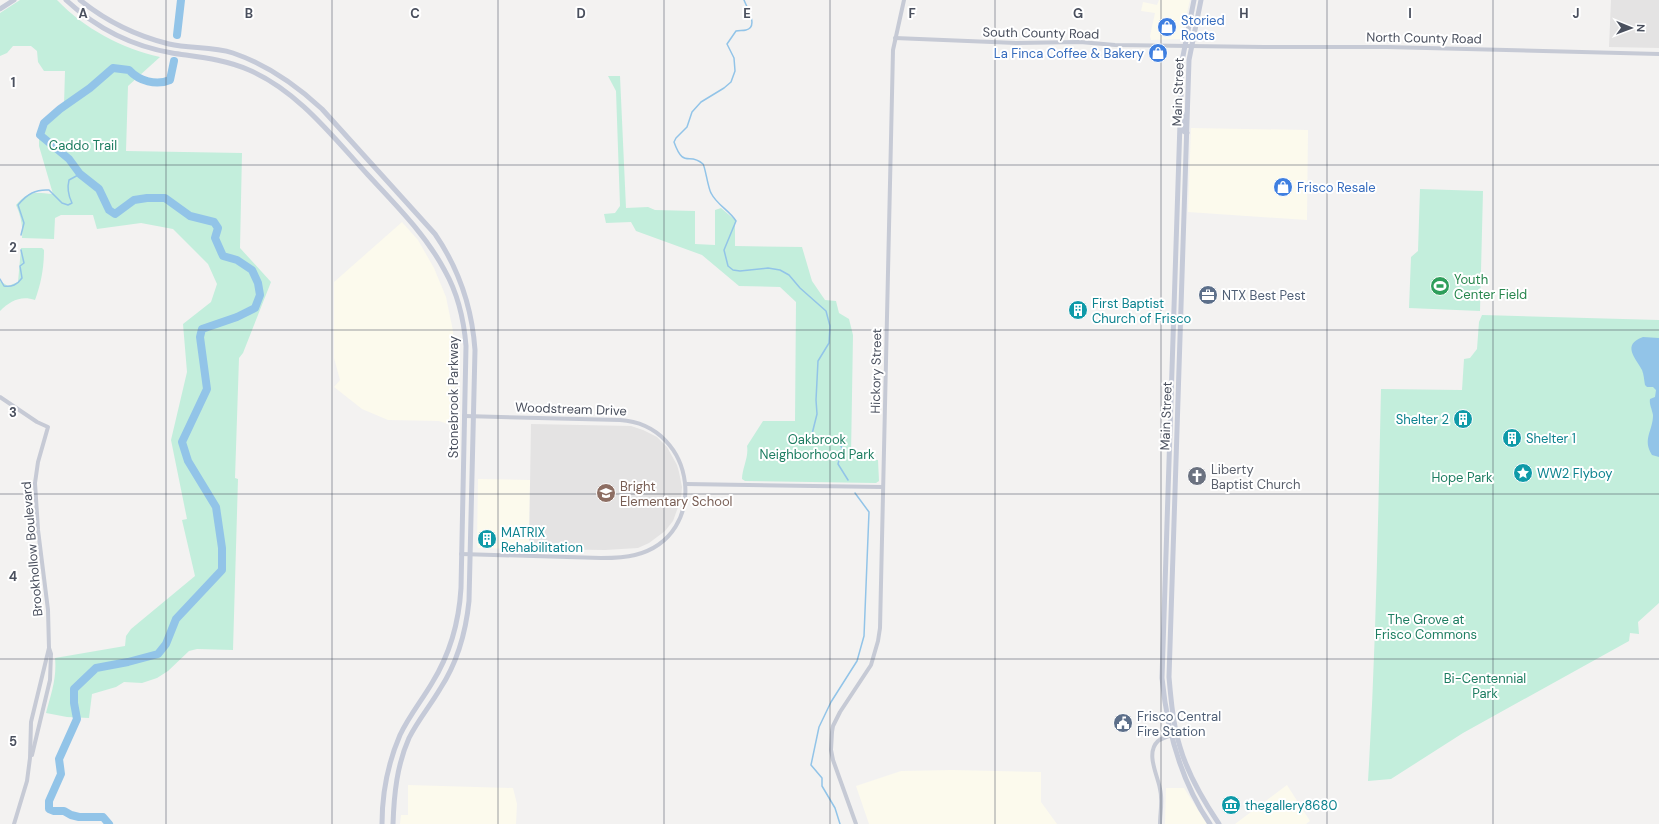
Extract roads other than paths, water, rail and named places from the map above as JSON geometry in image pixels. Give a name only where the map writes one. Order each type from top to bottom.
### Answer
[{"type":"main road","points":[[0,9],[14,0]]},
{"type":"main road","name":"Stonebrook Parkway","points":[[66,0],[91,21],[134,44],[229,64],[248,70],[284,89],[299,102],[348,152],[427,242],[449,278],[461,313],[466,346],[460,600],[453,638],[442,667],[413,712],[393,752],[386,778],[382,824]]},
{"type":"main road","name":"Stonebrook Parkway","points":[[80,0],[106,19],[120,26],[170,44],[214,49],[232,53],[252,61],[279,75],[305,93],[315,102],[435,234],[448,252],[467,300],[474,336],[476,365],[471,554],[467,618],[460,647],[440,689],[423,713],[403,754],[396,781],[393,824]]},
{"type":"main road","name":"Main Street","points":[[1194,0],[1180,110],[1162,678],[1164,706],[1183,776],[1210,824]]},
{"type":"main road","name":"Main Street","points":[[1201,0],[1188,46],[1187,133],[1169,677],[1172,704],[1180,747],[1191,775],[1205,802],[1219,824]]},
{"type":"main road","points":[[115,35],[120,26]]},
{"type":"main road","points":[[273,83],[279,75]]},
{"type":"main road","points":[[1181,94],[1188,94]]},
{"type":"main road","points":[[1180,110],[1183,115],[1183,131],[1187,133]]},
{"type":"main road","points":[[348,152],[355,146]]},
{"type":"main road","points":[[1175,271],[1182,271]]},
{"type":"main road","points":[[1173,320],[1180,320]]},
{"type":"main road","points":[[1172,342],[1180,342]]},
{"type":"main road","points":[[1167,490],[1175,490]]},
{"type":"main road","points":[[453,638],[462,640]]},
{"type":"main road","points":[[451,644],[460,647]]},
{"type":"street","name":"Hickory Street","points":[[856,824],[833,760],[831,740],[833,726],[842,708],[871,665],[878,641],[880,616],[893,57],[895,38],[904,0]]},
{"type":"street","name":"South County Road","points":[[895,38],[968,42],[1080,42],[1188,46]]},
{"type":"street","name":"North County Road","points":[[1188,46],[1387,46],[1659,54]]},
{"type":"street","name":"Brookhollow Boulevard","points":[[0,397],[48,427],[38,462],[35,483],[38,530],[49,621],[50,680],[26,781],[14,824]]},
{"type":"street","name":"Woodstream Drive","points":[[461,554],[601,558],[623,558],[636,555],[658,544],[668,536],[676,525],[684,507],[686,484],[684,472],[678,456],[667,442],[653,430],[642,424],[620,420],[464,416]]},
{"type":"street","points":[[686,484],[883,487]]},
{"type":"street","name":"Brookhollow Boulevard","points":[[30,762],[31,722],[49,648]]},
{"type":"street","points":[[1160,824],[1161,790],[1154,773],[1153,757],[1155,746],[1159,740],[1177,733]]},
{"type":"water","points":[[1643,337],[1659,338],[1659,457],[1652,455],[1648,444],[1653,421],[1650,399],[1655,397],[1656,390],[1653,387],[1647,387],[1645,385],[1642,370],[1631,348],[1636,340]]},
{"type":"waterway","points":[[177,35],[181,0]]},
{"type":"waterway","points":[[744,0],[751,17],[752,25],[746,30],[736,31],[727,44],[734,58],[735,71],[731,82],[701,102],[692,112],[687,127],[674,142],[684,158],[698,160],[703,164],[711,193],[716,201],[736,221],[724,250],[728,266],[733,270],[740,271],[768,268],[780,270],[789,275],[800,288],[826,311],[830,326],[829,343],[818,361],[816,400],[817,414],[812,434],[819,439],[832,440],[839,444],[842,448],[838,464],[848,480]]},
{"type":"waterway","points":[[109,824],[103,817],[79,817],[64,811],[54,811],[49,809],[49,801],[61,774],[59,759],[77,719],[74,703],[74,689],[96,668],[158,654],[166,644],[176,619],[222,570],[222,548],[216,507],[188,461],[182,442],[207,389],[200,337],[202,329],[237,317],[255,308],[260,295],[258,283],[252,270],[237,260],[223,256],[215,238],[218,228],[214,222],[190,216],[165,198],[134,200],[115,214],[109,210],[99,189],[80,174],[69,159],[40,135],[44,123],[60,109],[90,88],[113,68],[129,70],[143,80],[159,83],[170,80],[174,61]]},
{"type":"waterway","points":[[21,235],[24,223],[18,205],[21,201],[36,191],[49,190],[62,203],[68,205],[72,203],[68,192],[69,180],[80,174]]},
{"type":"waterway","points":[[0,279],[4,286],[9,286],[16,284],[22,278],[20,266],[24,263],[21,250]]},
{"type":"waterway","points":[[840,824],[835,808],[822,786],[822,778],[811,765],[819,727],[831,702],[857,661],[864,636],[869,512],[855,493]]},
{"type":"place","name":"Storied Roots","points":[[1167,27]]},
{"type":"place","name":"La Finca Coffee & Bakery","points":[[1158,53]]},
{"type":"place","name":"Frisco Resale","points":[[1283,187]]},
{"type":"place","name":"Youth Center Field","points":[[1440,286]]},
{"type":"place","name":"NTX Best Pest","points":[[1208,295]]},
{"type":"place","name":"First Baptist Church of Frisco","points":[[1078,310]]},
{"type":"place","name":"Shelter 2","points":[[1463,419]]},
{"type":"place","name":"Shelter 1","points":[[1512,438]]},
{"type":"place","name":"WW2 Flyboy","points":[[1523,473]]},
{"type":"place","name":"Liberty Baptist Church","points":[[1197,476]]},
{"type":"place","name":"Bright Elementary School","points":[[606,493]]},
{"type":"place","name":"MATRIX Rehabilitation","points":[[487,539]]},
{"type":"place","name":"Frisco Central Fire Station","points":[[1123,723]]},
{"type":"place","name":"thegallery8680","points":[[1231,805]]},
{"type":"park label","name":"Caddo Trail","points":[[83,145]]},
{"type":"park label","name":"Oakbrook Neighborhood Park","points":[[817,446]]},
{"type":"park label","name":"Hope Park","points":[[1462,477]]},
{"type":"park label","name":"The Grove at Frisco Commons","points":[[1426,626]]},
{"type":"park label","name":"Bi-Centennial Park","points":[[1485,686]]}]
